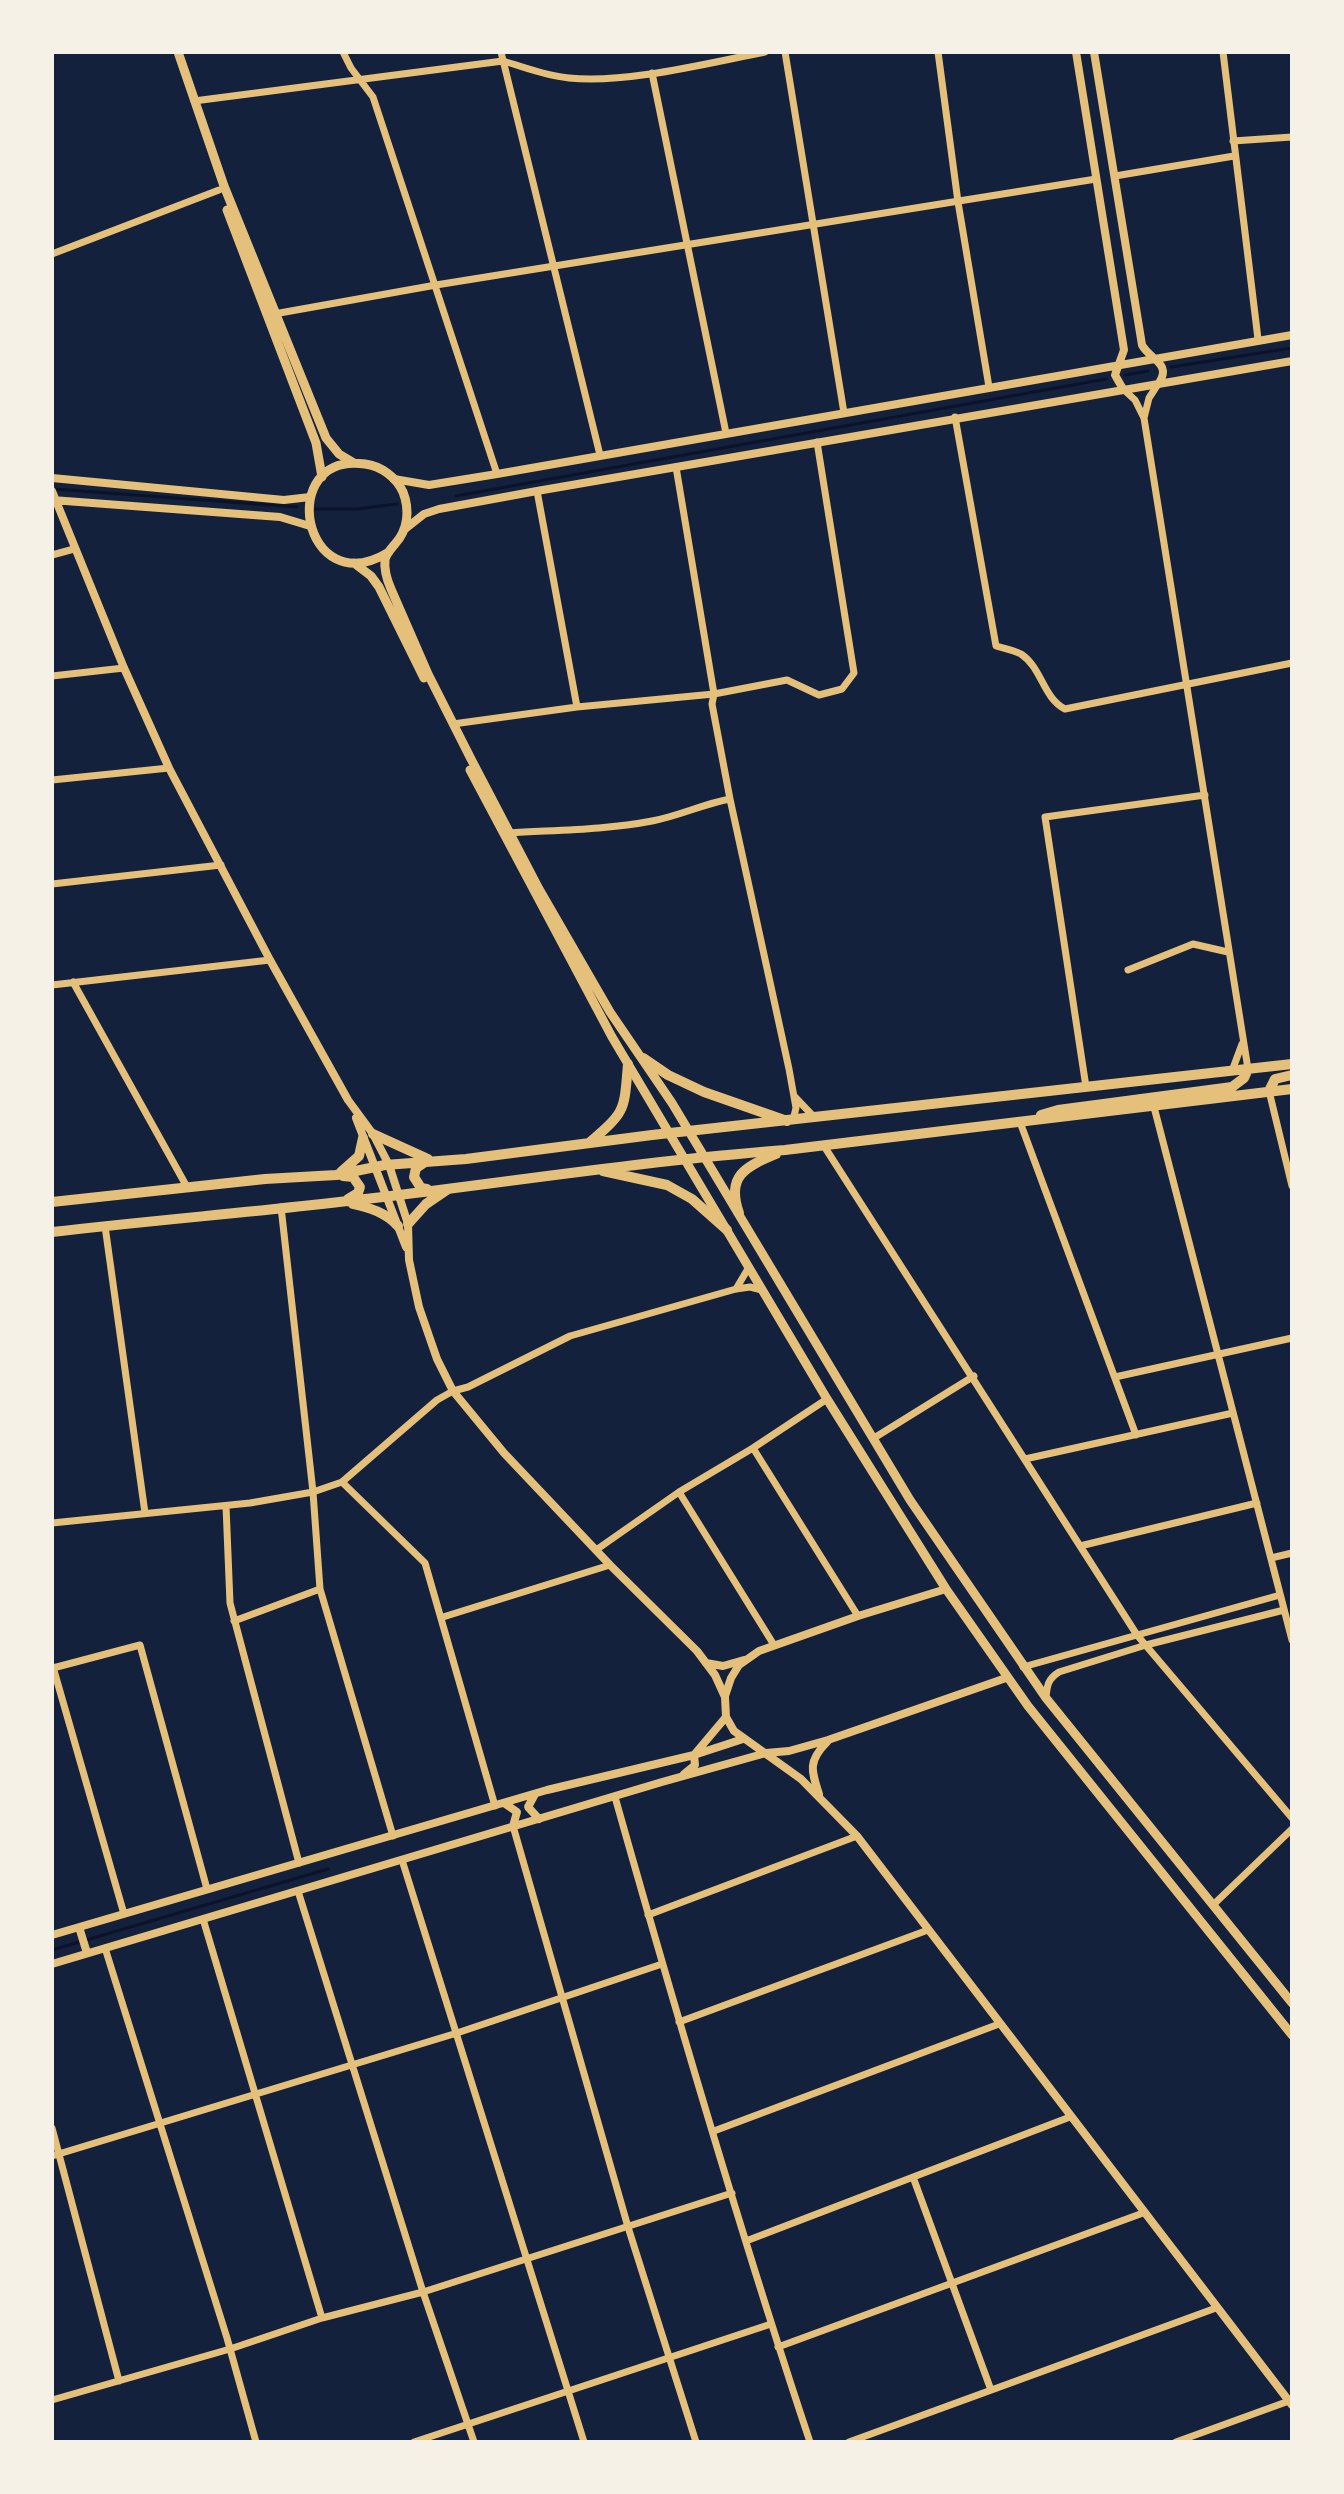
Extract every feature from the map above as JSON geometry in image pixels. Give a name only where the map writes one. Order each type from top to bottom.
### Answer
[{"type":"main road","points":[[175,52],[274,314],[326,438],[339,454],[354,463]]},
{"type":"main road","points":[[175,52],[219,190],[316,443],[322,477]]},
{"type":"main road","points":[[389,552],[378,558],[353,562],[339,559],[316,540],[308,511],[310,497],[322,477],[343,465],[354,463],[369,464],[394,479],[406,502],[405,529],[389,552],[385,569],[391,589],[453,724],[509,833],[610,1012],[643,1058],[704,1156],[936,1538],[1023,1667],[1292,2003]]},
{"type":"main road","points":[[353,562],[379,587],[501,833],[628,1064],[827,1399],[946,1589],[1006,1678],[1292,2035]]},
{"type":"main road","points":[[643,1058],[668,1075],[704,1092],[791,1122]]},
{"type":"main road","points":[[589,1143],[622,1111],[628,1064]]},
{"type":"main road","points":[[52,1202],[265,1179],[336,1175],[389,1165],[466,1159],[1292,1064]]},
{"type":"main road","points":[[1020,1122],[1058,1110],[1232,1087],[1244,1078],[1248,1069]]},
{"type":"main road","points":[[1269,1091],[1275,1079],[1292,1075]]},
{"type":"main road","points":[[52,1232],[386,1197],[683,1158],[824,1146],[1292,1089]]},
{"type":"main road","points":[[336,1175],[359,1156],[368,1136],[428,1161]]},
{"type":"main road","points":[[739,1213],[734,1189],[738,1177],[758,1161],[785,1150]]},
{"type":"main road","points":[[428,1161],[416,1168],[414,1177],[421,1188],[434,1189]]},
{"type":"main road","points":[[593,1169],[667,1185],[692,1199],[727,1230]]},
{"type":"main road","points":[[336,1175],[353,1177],[360,1187],[358,1193],[343,1201]]},
{"type":"main road","points":[[343,1201],[376,1210],[403,1225],[450,1188]]},
{"type":"main road","points":[[920,1548],[936,1538]]},
{"type":"main road","points":[[1145,1853],[1160,1840]]},
{"type":"street","points":[[343,52],[373,97],[497,474]]},
{"type":"street","points":[[194,101],[362,80],[502,56],[570,78],[598,79],[652,73],[765,52]]},
{"type":"street","points":[[785,52],[844,413]]},
{"type":"street","points":[[938,52],[958,202],[989,387]]},
{"type":"street","points":[[1076,52],[1124,350],[1115,378],[1135,400],[1144,418],[1248,1069]]},
{"type":"street","points":[[1094,52],[1141,334],[1145,350],[1164,369],[1164,375],[1149,398],[1144,418]]},
{"type":"street","points":[[1223,52],[1258,339]]},
{"type":"street","points":[[502,56],[600,455]]},
{"type":"street","points":[[652,73],[726,433]]},
{"type":"street","points":[[1233,141],[1292,137]]},
{"type":"street","points":[[1090,141],[1109,138]]},
{"type":"street","points":[[1115,176],[1234,156]]},
{"type":"street","points":[[274,314],[1096,179]]},
{"type":"street","points":[[52,254],[219,190]]},
{"type":"street","points":[[1122,338],[1141,334]]},
{"type":"street","points":[[394,479],[429,485],[1292,335]]},
{"type":"street","points":[[405,529],[424,514],[439,509],[955,417],[1292,361]]},
{"type":"street","points":[[955,417],[996,646],[1020,654],[1037,671],[1055,704],[1065,709],[1292,663]]},
{"type":"street","points":[[453,724],[577,707],[714,694],[787,680],[819,695],[842,689],[854,673],[817,442]]},
{"type":"street","points":[[676,467],[714,694],[712,704],[794,1096],[796,1108],[791,1122]]},
{"type":"street","points":[[52,478],[284,500],[310,497]]},
{"type":"street","points":[[537,491],[577,707]]},
{"type":"street","points":[[310,526],[280,517],[54,497],[169,768],[270,960],[368,1136],[389,1165],[400,1195],[419,1307],[437,1359],[453,1391],[482,1430],[706,1663],[725,1697]]},
{"type":"street","points":[[52,555],[74,549]]},
{"type":"street","points":[[52,676],[124,668]]},
{"type":"street","points":[[52,780],[169,768]]},
{"type":"street","points":[[1086,1087],[1045,817],[1205,795]]},
{"type":"street","points":[[509,833],[648,822],[730,799]]},
{"type":"street","points":[[52,884],[221,865]]},
{"type":"street","points":[[1128,970],[1193,944],[1228,952]]},
{"type":"street","points":[[52,985],[270,960]]},
{"type":"street","points":[[73,982],[187,1187]]},
{"type":"street","points":[[1232,1071],[1243,1042]]},
{"type":"street","points":[[1269,1091],[1292,1186]]},
{"type":"street","points":[[794,1096],[816,1118]]},
{"type":"street","points":[[1154,1107],[1292,1640]]},
{"type":"street","points":[[1020,1122],[1136,1435]]},
{"type":"street","points":[[368,1136],[386,1197],[403,1225]]},
{"type":"street","points":[[824,1146],[1137,1635],[1292,1818]]},
{"type":"street","points":[[281,1206],[313,1492],[320,1589],[393,1836]]},
{"type":"street","points":[[105,1226],[145,1513]]},
{"type":"street","points":[[736,1289],[749,1266]]},
{"type":"street","points":[[52,1523],[226,1506],[313,1492],[342,1482],[437,1400],[570,1336],[736,1289],[750,1287],[763,1290]]},
{"type":"street","points":[[1115,1377],[1292,1338]]},
{"type":"street","points":[[874,1438],[974,1376]]},
{"type":"street","points":[[596,1550],[679,1492],[827,1399]]},
{"type":"street","points":[[1025,1459],[1233,1413]]},
{"type":"street","points":[[753,1448],[858,1616]]},
{"type":"street","points":[[342,1482],[419,1555],[429,1573],[500,1805]]},
{"type":"street","points":[[679,1492],[774,1645]]},
{"type":"street","points":[[1080,1546],[1257,1503]]},
{"type":"street","points":[[226,1506],[230,1603],[299,1863]]},
{"type":"street","points":[[1271,1558],[1292,1553]]},
{"type":"street","points":[[443,1617],[610,1565]]},
{"type":"street","points":[[234,1621],[320,1589]]},
{"type":"street","points":[[706,1663],[723,1666],[745,1660],[774,1645],[946,1589]]},
{"type":"street","points":[[1023,1667],[1280,1595]]},
{"type":"street","points":[[1046,1698],[1047,1685],[1052,1676],[1059,1672],[1146,1645],[1284,1610]]},
{"type":"street","points":[[124,1914],[53,1667],[140,1645],[207,1889]]},
{"type":"street","points":[[745,1660],[731,1678],[725,1697],[726,1717],[734,1731],[819,1795],[857,1836],[1290,2403],[1176,2442]]},
{"type":"street","points":[[52,1964],[86,1951],[105,1948],[676,1778],[766,1753],[789,1751],[828,1740],[1006,1678]]},
{"type":"street","points":[[676,1778],[695,1765],[694,1755],[726,1717]]},
{"type":"street","points":[[52,1935],[80,1931],[207,1889],[536,1794],[694,1755],[743,1739]]},
{"type":"street","points":[[819,1795],[812,1772],[813,1763],[817,1752],[828,1740]]},
{"type":"street","points":[[536,1794],[528,1807],[539,1819]]},
{"type":"street","points":[[615,1797],[679,2022],[810,2442]]},
{"type":"street","points":[[500,1805],[517,1812],[513,1826],[628,2227],[696,2442]]},
{"type":"street","points":[[1213,1905],[1292,1829]]},
{"type":"street","points":[[648,1915],[857,1836]]},
{"type":"street","points":[[402,1860],[584,2442]]},
{"type":"street","points":[[298,1891],[423,2292],[474,2442]]},
{"type":"street","points":[[203,1919],[322,2318]]},
{"type":"street","points":[[679,2022],[928,1930]]},
{"type":"street","points":[[80,1931],[86,1951]]},
{"type":"street","points":[[105,1948],[256,2442]]},
{"type":"street","points":[[55,2155],[457,2033],[662,1964]]},
{"type":"street","points":[[714,2131],[999,2024]]},
{"type":"street","points":[[746,2241],[1070,2117]]},
{"type":"street","points":[[52,2128],[55,2155],[119,2381]]},
{"type":"street","points":[[913,2177],[991,2390]]},
{"type":"street","points":[[52,2400],[230,2349],[322,2318],[423,2292],[732,2193]]},
{"type":"street","points":[[778,2347],[1143,2213]]},
{"type":"street","points":[[849,2442],[1216,2308]]},
{"type":"street","points":[[414,2442],[771,2324]]},
{"type":"waterway","points":[[1171,367],[1292,348]]},
{"type":"waterway","points":[[1125,375],[1148,371]]},
{"type":"waterway","points":[[456,496],[1106,379]]},
{"type":"waterway","points":[[54,489],[297,507]]},
{"type":"waterway","points":[[316,509],[357,509],[397,504]]},
{"type":"waterway","points":[[52,1950],[328,1869]]}]
